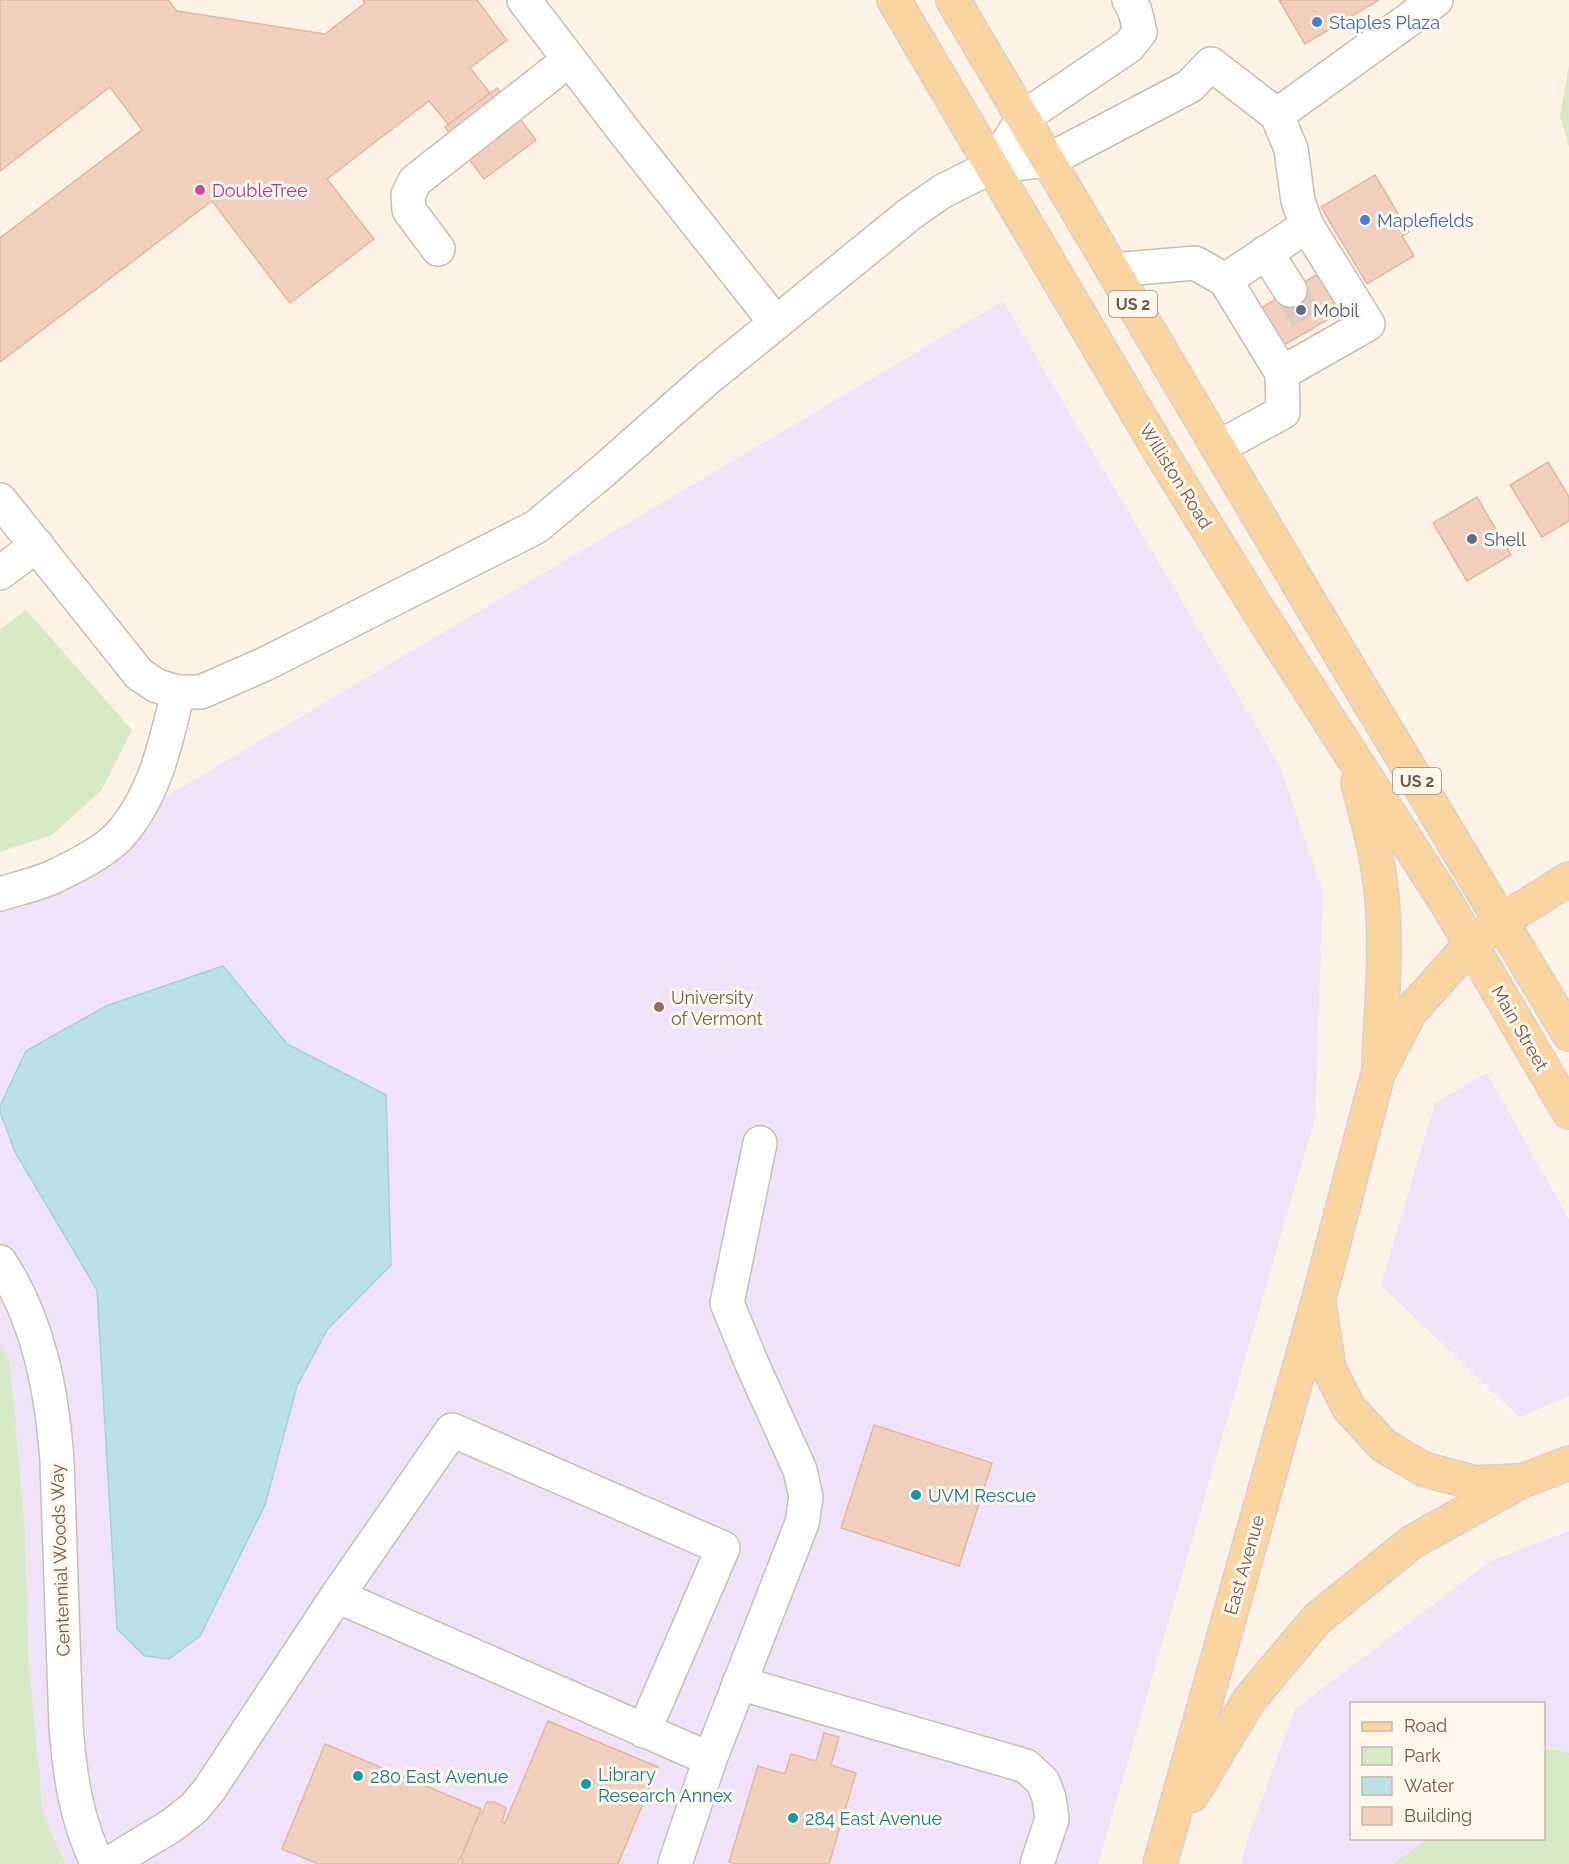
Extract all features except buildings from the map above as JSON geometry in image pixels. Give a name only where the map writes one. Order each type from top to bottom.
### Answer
[{"type":"main road","name":"Williston Road","points":[[894,0],[1158,448],[1471,944]]},
{"type":"main road","name":"US 2","points":[[953,0],[1332,640],[1569,1034]]},
{"type":"main road","points":[[1351,755],[1375,846],[1382,897],[1384,926],[1378,1074]]},
{"type":"main road","name":"East Avenue","points":[[1160,1864],[1319,1298],[1378,1074],[1410,1012],[1471,944],[1502,921],[1569,879]]},
{"type":"main road","name":"Main Street","points":[[1471,944],[1569,1112]]},
{"type":"main road","name":"East Avenue","points":[[1319,1298],[1329,1369],[1349,1408],[1383,1445],[1424,1469],[1475,1483],[1522,1481]]},
{"type":"main road","name":"East Avenue","points":[[1169,1833],[1249,1700],[1317,1619],[1412,1542],[1522,1481],[1569,1462]]},
{"type":"street","points":[[525,0],[569,60],[776,323]]},
{"type":"street","points":[[993,165],[1024,117],[1129,46],[1140,32],[1135,11],[1129,0]]},
{"type":"street","points":[[1277,115],[1436,0]]},
{"type":"street","points":[[438,249],[410,210],[408,195],[415,181],[569,60]]},
{"type":"street","points":[[0,500],[139,674],[157,686],[178,692],[201,692],[264,664],[536,527],[707,378],[911,213],[943,191],[993,165],[1049,160],[1190,86],[1210,64],[1277,115],[1291,149],[1298,201],[1307,226],[1368,324],[1318,339],[1282,373]]},
{"type":"street","points":[[1225,280],[1307,226]]},
{"type":"street","points":[[1266,252],[1290,290]]},
{"type":"street","points":[[1113,270],[1195,263],[1225,280],[1282,373],[1283,412],[1219,447]]},
{"type":"street","points":[[0,573],[37,545]]},
{"type":"street","points":[[0,894],[55,876],[96,853],[118,837],[150,788],[164,750],[178,692]]},
{"type":"street","points":[[675,1864],[710,1759],[802,1523],[806,1497],[800,1470],[727,1303],[760,1143]]},
{"type":"street","name":"Centennial Woods Way","points":[[0,1262],[32,1326],[50,1393],[55,1423],[65,1716],[80,1822],[98,1864]]},
{"type":"street","points":[[108,1864],[162,1832],[194,1808],[452,1430],[723,1548],[644,1731]]},
{"type":"street","points":[[337,1596],[710,1759]]},
{"type":"street","points":[[739,1683],[1026,1766],[1043,1782],[1049,1798],[1052,1819],[1037,1864]]},
{"type":"shaded area","name":"University of Vermont","points":[[1003,301],[1280,766],[1323,892],[1315,1118],[1098,1864],[65,1864],[43,1813],[29,1668],[25,1531],[10,1363],[0,1344],[0,895]]},
{"type":"shaded area","points":[[1487,1073],[1569,1219],[1569,1396],[1519,1417],[1381,1285],[1435,1103]]},
{"type":"shaded area","points":[[1569,1531],[1569,1864],[1241,1864],[1250,1832],[1295,1709],[1491,1561]]},
{"type":"green space","points":[[1569,66],[1569,147],[1560,116]]},
{"type":"green space","points":[[26,610],[132,730],[101,791],[52,835],[0,852],[0,630]]},
{"type":"green space","points":[[0,1344],[10,1363],[25,1531],[29,1668],[43,1813],[65,1864],[0,1864]]},
{"type":"green space","points":[[1545,1748],[1569,1753],[1569,1864],[1393,1864],[1426,1840],[1545,1840]]},
{"type":"water","points":[[223,966],[287,1044],[386,1095],[391,1265],[327,1330],[297,1386],[265,1505],[200,1636],[169,1659],[145,1656],[117,1629],[97,1290],[15,1152],[0,1112],[0,1106],[26,1051],[106,1006]]},
{"type":"tunnel","points":[[1290,290],[1313,328]]},
{"type":"place","name":"Staples Plaza","points":[[1317,22]]},
{"type":"place","name":"DoubleTree","points":[[200,190]]},
{"type":"place","name":"Maplefields","points":[[1365,220]]},
{"type":"place","name":"Mobil","points":[[1301,310]]},
{"type":"place","name":"Shell","points":[[1472,539]]},
{"type":"place","name":"University of Vermont","points":[[659,1007]]},
{"type":"place","name":"UVM Rescue","points":[[916,1495]]},
{"type":"place","name":"280 East Avenue","points":[[358,1776]]},
{"type":"place","name":"Library Research Annex","points":[[586,1784]]},
{"type":"place","name":"284 East Avenue","points":[[793,1818]]}]
